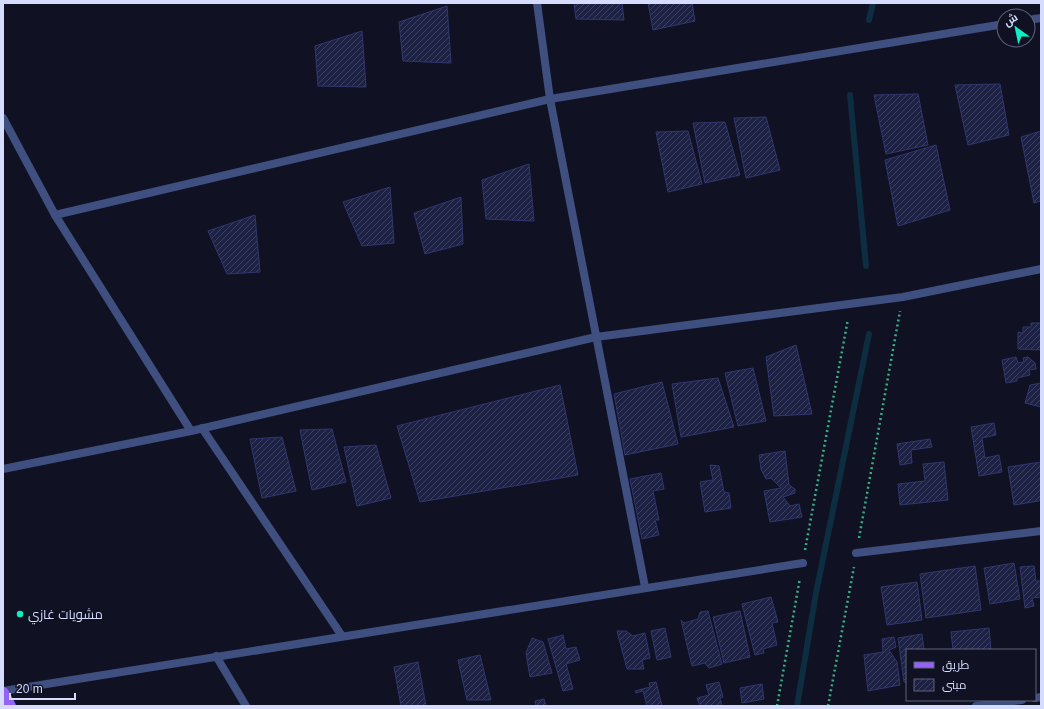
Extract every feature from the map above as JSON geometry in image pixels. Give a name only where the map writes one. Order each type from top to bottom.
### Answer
[{"type":"main road","points":[[3,692],[10,706]]},
{"type":"street","points":[[537,3],[550,99],[645,588]]},
{"type":"street","points":[[55,215],[550,99],[996,25]]},
{"type":"street","points":[[3,118],[55,215],[191,431]]},
{"type":"street","points":[[3,469],[191,431],[596,337],[903,297],[1041,269]]},
{"type":"street","points":[[202,428],[342,636]]},
{"type":"street","points":[[856,553],[1041,531]]},
{"type":"street","points":[[3,692],[216,656],[803,562]]},
{"type":"street","points":[[216,656],[246,706]]},
{"type":"street","points":[[976,706],[1014,701]]},
{"type":"path","points":[[828,706],[903,297]]},
{"type":"path","points":[[777,706],[850,304]]},
{"type":"building","points":[[574,3],[622,3],[624,20],[576,19]]},
{"type":"building","points":[[648,3],[692,3],[695,21],[653,30]]},
{"type":"building","points":[[447,6],[451,63],[403,61],[399,22]]},
{"type":"building","points":[[362,31],[366,87],[318,86],[315,46]]},
{"type":"building","points":[[1000,84],[1009,135],[968,145],[955,85]]},
{"type":"building","points":[[918,94],[928,145],[886,154],[874,95]]},
{"type":"building","points":[[766,117],[780,170],[746,178],[734,118]]},
{"type":"building","points":[[725,122],[740,175],[705,183],[693,123]]},
{"type":"building","points":[[688,131],[702,184],[668,192],[656,132]]},
{"type":"building","points":[[1041,131],[1041,201],[1034,203],[1021,137]]},
{"type":"building","points":[[936,145],[950,210],[898,226],[885,160]]},
{"type":"building","points":[[529,164],[534,221],[486,219],[482,180]]},
{"type":"building","points":[[390,187],[394,243],[362,246],[343,202]]},
{"type":"building","points":[[461,197],[463,244],[425,254],[414,213]]},
{"type":"building","points":[[255,215],[260,272],[227,274],[208,231]]},
{"type":"building","points":[[1031,323],[1041,323],[1041,350],[1018,349],[1018,332],[1023,333],[1023,327],[1031,327]]},
{"type":"building","points":[[796,345],[812,414],[774,416],[766,357]]},
{"type":"building","points":[[1016,357],[1018,363],[1024,362],[1023,358],[1028,357],[1035,363],[1036,369],[1029,370],[1030,375],[1017,378],[1017,381],[1006,383],[1002,360]]},
{"type":"building","points":[[753,368],[766,421],[738,426],[725,373]]},
{"type":"building","points":[[718,378],[734,427],[681,437],[672,384]]},
{"type":"building","points":[[662,382],[678,444],[625,455],[614,394]]},
{"type":"building","points":[[1041,383],[1041,407],[1025,403],[1030,385]]},
{"type":"building","points":[[560,385],[578,475],[420,502],[397,426]]},
{"type":"building","points":[[994,423],[996,435],[982,438],[985,458],[999,455],[1002,472],[979,476],[971,427]]},
{"type":"building","points":[[332,429],[346,482],[312,490],[300,430]]},
{"type":"building","points":[[282,437],[296,491],[262,498],[250,439]]},
{"type":"building","points":[[930,439],[932,447],[911,450],[912,463],[900,465],[897,444]]},
{"type":"building","points":[[376,445],[391,498],[357,506],[344,447]]},
{"type":"building","points":[[785,451],[789,485],[795,489],[795,493],[783,497],[790,506],[799,504],[802,517],[770,522],[764,491],[781,488],[771,478],[766,479],[761,469],[759,455]]},
{"type":"building","points":[[944,462],[948,500],[900,505],[898,484],[925,481],[923,464]]},
{"type":"building","points":[[1041,462],[1041,498],[1039,501],[1014,505],[1008,467]]},
{"type":"building","points":[[710,465],[719,466],[724,492],[729,493],[731,508],[705,512],[700,482],[713,480]]},
{"type":"building","points":[[661,473],[664,489],[653,491],[659,520],[655,520],[659,535],[642,539],[630,479]]},
{"type":"building","points":[[1014,563],[1020,599],[990,604],[984,568]]},
{"type":"building","points":[[975,566],[981,610],[926,618],[920,574]]},
{"type":"building","points":[[1034,566],[1036,581],[1041,581],[1041,597],[1032,598],[1034,606],[1025,608],[1020,567]]},
{"type":"building","points":[[917,582],[922,620],[887,625],[881,587]]},
{"type":"building","points":[[771,597],[778,622],[772,623],[777,645],[763,649],[764,653],[755,655],[742,604]]},
{"type":"building","points":[[708,611],[722,664],[709,668],[705,663],[692,666],[681,620],[684,623],[698,619],[700,612]]},
{"type":"building","points":[[740,611],[750,657],[724,663],[713,617]]},
{"type":"building","points":[[665,628],[671,657],[657,660],[651,631]]},
{"type":"building","points":[[989,628],[991,649],[953,649],[951,632]]},
{"type":"building","points":[[617,631],[626,631],[633,636],[645,633],[650,658],[642,660],[644,669],[627,669]]},
{"type":"building","points":[[922,634],[924,649],[906,649],[906,682],[904,682],[898,638]]},
{"type":"building","points":[[563,635],[566,649],[576,647],[580,660],[566,664],[573,689],[563,691],[548,639]]},
{"type":"building","points":[[894,637],[896,647],[889,650],[897,662],[900,685],[868,691],[864,655],[883,652],[882,639]]},
{"type":"building","points":[[532,638],[543,642],[552,673],[530,677],[526,653]]},
{"type":"building","points":[[480,655],[491,700],[467,700],[458,660]]},
{"type":"building","points":[[418,662],[426,706],[401,706],[394,667]]},
{"type":"building","points":[[656,682],[662,706],[647,706],[643,691],[636,693],[635,691],[650,687],[649,683]]},
{"type":"building","points":[[719,682],[723,697],[720,698],[722,706],[700,706],[697,698],[709,695],[706,685]]},
{"type":"building","points":[[762,684],[764,699],[742,703],[740,688]]},
{"type":"building","points":[[544,699],[546,706],[536,706],[535,701]]},
{"type":"waterway","points":[[869,20],[873,3]]},
{"type":"waterway","points":[[850,95],[866,266]]},
{"type":"waterway","points":[[797,706],[816,593],[869,334]]},
{"type":"place","name":"مشويات غازي","points":[[20,614]]}]
